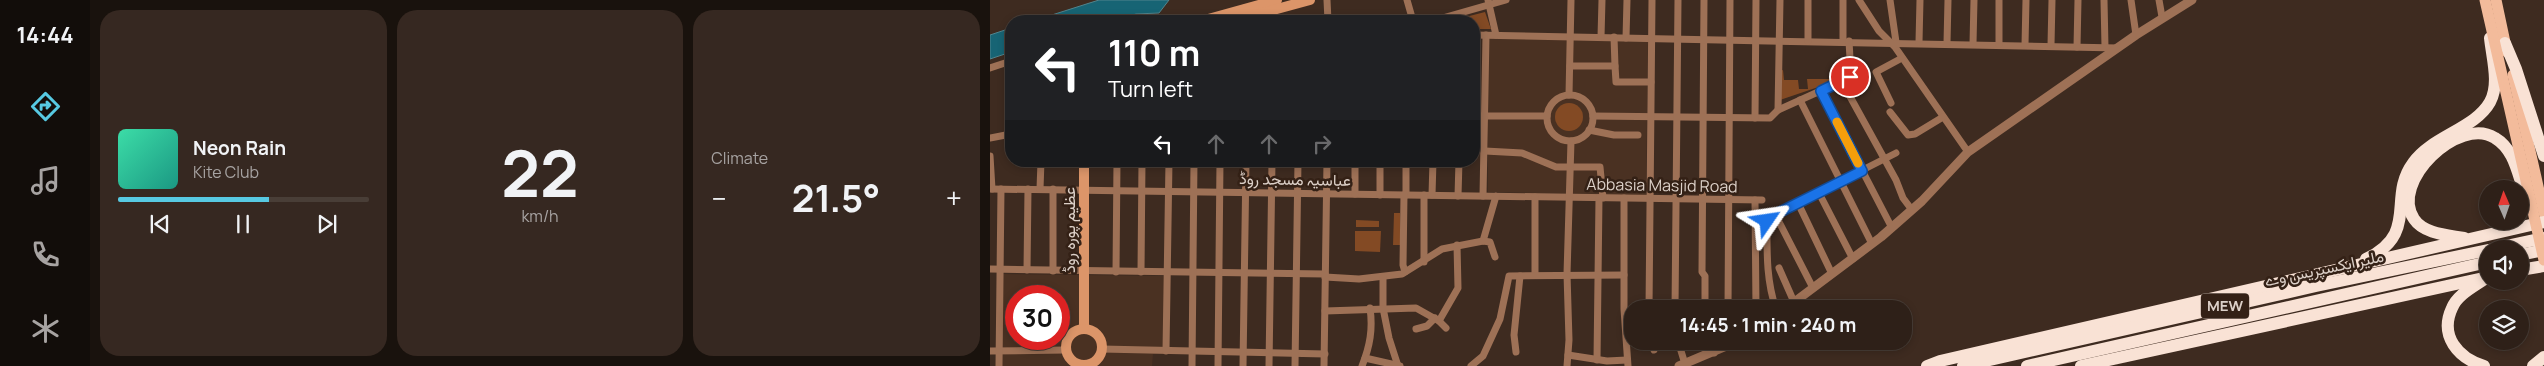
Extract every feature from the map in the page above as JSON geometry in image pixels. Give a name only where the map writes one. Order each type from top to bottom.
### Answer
[{"type":"highway","points":[[2346,269],[2377,254],[2398,230],[2402,194],[2413,163],[2441,138],[2476,118],[2490,103],[2494,92],[2494,76],[2485,0]]},
{"type":"highway","points":[[2505,43],[2516,69],[2544,156]]},
{"type":"highway","points":[[2469,238],[2440,234],[2425,228],[2414,220],[2410,205],[2410,193],[2418,170],[2454,138],[2468,134],[2486,133],[2496,138],[2506,147],[2539,211]]},
{"type":"highway","points":[[1927,366],[1940,361],[2544,222]]},
{"type":"highway","points":[[2529,241],[2544,238]]},
{"type":"highway","points":[[2529,253],[2544,250]]},
{"type":"highway","name":"ملیر ایکسپریس وے","points":[[1963,366],[2316,286],[2479,252]]},
{"type":"highway","name":"ملیر ایکسپریس وے","points":[[2027,366],[2479,264]]},
{"type":"highway","points":[[2529,268],[2544,266]]},
{"type":"highway","points":[[2081,366],[2479,279]]},
{"type":"highway","points":[[2479,283],[2462,295],[2452,307],[2447,325],[2449,339],[2455,349],[2464,357],[2484,366]]},
{"type":"highway","points":[[2533,366],[2544,357]]},
{"type":"main road","points":[[1223,15],[1277,0]]},
{"type":"main road","points":[[1256,15],[1310,0]]},
{"type":"main road","points":[[2485,0],[2539,211]]},
{"type":"main road","points":[[2496,0],[2539,211],[2544,260]]},
{"type":"main road","name":"عظیم پورہ روڈ","points":[[1084,167],[1084,328]]},
{"type":"main road","points":[[1066,350],[1072,361],[1083,366],[1094,362],[1102,349],[1098,334],[1084,328],[1070,335]]},
{"type":"street","points":[[1328,0],[1328,15]]},
{"type":"street","points":[[1407,0],[1411,15]]},
{"type":"street","points":[[1451,15],[1489,3],[1506,0]]},
{"type":"street","points":[[1569,95],[1571,0]]},
{"type":"street","points":[[1601,37],[1602,0]]},
{"type":"street","points":[[1626,38],[1627,0]]},
{"type":"street","points":[[1649,300],[1652,0]]},
{"type":"street","points":[[1675,300],[1678,0]]},
{"type":"street","points":[[1704,0],[1702,272],[1705,276],[1705,300]]},
{"type":"street","points":[[1728,300],[1730,0]]},
{"type":"street","points":[[1755,118],[1756,0]]},
{"type":"street","points":[[1778,110],[1780,0]]},
{"type":"street","points":[[1808,0],[1808,41]]},
{"type":"street","points":[[1593,116],[1770,118],[1778,110],[1842,82],[1850,76],[1843,0]]},
{"type":"street","points":[[1859,0],[1879,31],[1893,42],[1902,58],[1968,152]]},
{"type":"street","points":[[1890,0],[1893,42]]},
{"type":"street","points":[[1919,42],[1920,0]]},
{"type":"street","points":[[1947,43],[1948,0]]},
{"type":"street","points":[[1973,44],[1974,0]]},
{"type":"street","points":[[1999,0],[1999,44]]},
{"type":"street","points":[[2025,45],[2026,0]]},
{"type":"street","points":[[2051,46],[2052,0]]},
{"type":"street","points":[[2077,47],[2078,0]]},
{"type":"street","points":[[2104,0],[2105,47]]},
{"type":"street","points":[[2132,0],[2136,35]]},
{"type":"street","points":[[2159,0],[2162,17]]},
{"type":"street","points":[[1797,300],[1892,228],[1968,152],[2162,17],[2188,1]]},
{"type":"street","points":[[1489,3],[1496,35]]},
{"type":"street","points":[[1480,35],[1919,42],[2118,48]]},
{"type":"street","points":[[1483,196],[1486,116],[1486,35]]},
{"type":"street","points":[[1614,37],[1616,82],[1651,82]]},
{"type":"street","points":[[1891,103],[1876,72],[1902,58]]},
{"type":"street","points":[[990,68],[1005,63]]},
{"type":"street","points":[[1570,66],[1614,66]]},
{"type":"street","points":[[1842,82],[1885,159],[1903,198],[1912,210]]},
{"type":"street","points":[[1821,91],[1892,228]]},
{"type":"street","points":[[1569,95],[1583,98],[1592,109],[1593,116],[1589,130],[1584,136],[1570,141],[1556,136],[1547,124],[1548,110],[1556,99],[1569,95]]},
{"type":"street","points":[[1800,100],[1872,244]]},
{"type":"street","points":[[1890,112],[1908,135],[1915,134],[1944,117]]},
{"type":"street","points":[[1480,116],[1547,116]]},
{"type":"street","points":[[1589,130],[1614,135],[1638,135]]},
{"type":"street","points":[[990,138],[1005,135]]},
{"type":"street","points":[[1567,366],[1570,141]]},
{"type":"street","points":[[1485,151],[1522,153],[1550,166],[1570,168],[1600,167],[1597,360]]},
{"type":"street","points":[[1774,300],[1769,281],[1767,221],[1775,214],[1896,153]]},
{"type":"street","points":[[990,156],[991,189]]},
{"type":"street","points":[[1040,189],[1041,167]]},
{"type":"street","points":[[1116,272],[1117,167]]},
{"type":"street","points":[[1141,272],[1142,167]]},
{"type":"street","points":[[1166,351],[1169,167]]},
{"type":"street","points":[[1192,366],[1194,167]]},
{"type":"street","points":[[1218,366],[1220,167]]},
{"type":"street","points":[[1243,366],[1246,167]]},
{"type":"street","points":[[1269,366],[1272,167]]},
{"type":"street","points":[[1295,366],[1298,167]]},
{"type":"street","points":[[1324,366],[1327,167]]},
{"type":"street","points":[[1355,167],[1355,194]]},
{"type":"street","points":[[1380,167],[1380,195]]},
{"type":"street","points":[[1405,272],[1403,261],[1406,167]]},
{"type":"street","points":[[1432,196],[1433,167]]},
{"type":"street","points":[[1458,196],[1459,167]]},
{"type":"street","name":"عباسیہ مسجد روڈ","points":[[991,189],[1569,197]]},
{"type":"street","points":[[999,366],[1001,189]]},
{"type":"street","points":[[1027,270],[1028,189]]},
{"type":"street","points":[[1052,271],[1053,189]]},
{"type":"street","points":[[1819,193],[1853,259]]},
{"type":"street","points":[[1424,195],[1424,262]]},
{"type":"street","points":[[1483,241],[1496,196]]},
{"type":"street","points":[[1535,197],[1535,275]]},
{"type":"street","name":"Abbasia Masjid Road","points":[[1569,197],[1759,200],[1756,300]]},
{"type":"street","points":[[1568,355],[1627,363],[1624,198]]},
{"type":"street","points":[[1798,203],[1832,274]]},
{"type":"street","points":[[1775,214],[1813,288]]},
{"type":"street","points":[[990,269],[1296,274],[1383,278],[1405,272],[1424,262],[1442,249],[1458,245],[1483,241],[1490,242],[1495,257]]},
{"type":"street","points":[[1416,329],[1427,326],[1437,320],[1458,288],[1458,245]]},
{"type":"street","points":[[1779,268],[1793,300]]},
{"type":"street","points":[[1471,366],[1482,356],[1500,319],[1508,277],[1567,274],[1624,275]]},
{"type":"street","points":[[1516,352],[1514,335],[1520,276]]},
{"type":"street","points":[[1383,278],[1383,308],[1389,338],[1399,366]]},
{"type":"street","points":[[1325,311],[1370,308],[1416,308],[1437,320],[1446,328]]},
{"type":"street","points":[[1362,366],[1370,340],[1372,323],[1370,308]]},
{"type":"street","points":[[1102,349],[1324,354]]},
{"type":"street","points":[[990,351],[1066,350]]},
{"type":"street","points":[[1680,350],[1682,365],[1719,350]]},
{"type":"street","points":[[1365,358],[1399,366]]},
{"type":"shaded area","points":[[1485,12],[1491,29],[1480,29],[1480,15],[1473,15]]},
{"type":"shaded area","points":[[1488,38],[1648,42],[1646,195],[1488,192]]},
{"type":"shaded area","points":[[1783,70],[1784,80],[1798,80],[1799,89],[1808,89],[1807,79],[1836,79],[1836,81],[1780,100],[1780,71]]},
{"type":"shaded area","points":[[1569,103],[1579,107],[1583,117],[1579,127],[1569,131],[1559,127],[1555,117],[1559,107]]},
{"type":"shaded area","points":[[1394,213],[1400,213],[1400,245],[1393,245]]},
{"type":"shaded area","points":[[1356,220],[1379,221],[1379,227],[1356,227]]},
{"type":"shaded area","points":[[1355,231],[1381,231],[1380,252],[1355,251]]},
{"type":"shaded area","points":[[1003,274],[1164,276],[1163,353],[1153,354],[1152,366],[1002,366]]},
{"type":"water","points":[[1099,0],[1169,0],[1159,13],[1132,15],[1052,15]]},
{"type":"water","points":[[1005,30],[1005,54],[990,59],[990,35]]},
{"type":"slow traffic","points":[[1837,122],[1858,163]]},
{"type":"route","points":[[1767,221],[1770,217],[1862,171],[1821,91],[1850,77]]}]
